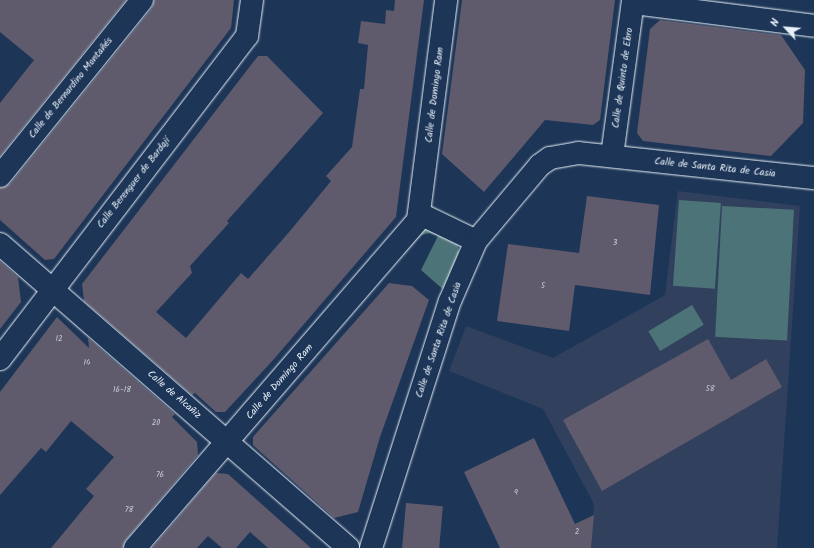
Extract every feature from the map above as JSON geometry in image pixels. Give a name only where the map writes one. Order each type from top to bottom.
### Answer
[{"type":"street","name":"Calle de Bernardino Montañés","points":[[0,176],[142,0]]},
{"type":"street","name":"Calle Berenguer de Bardají","points":[[0,359],[52,289],[248,36],[252,0]]},
{"type":"street","name":"Calle de Domingo Ram","points":[[135,548],[412,228],[420,214],[446,0]]},
{"type":"street","points":[[633,1],[814,26]]},
{"type":"street","name":"Calle de Quinto de Ebro","points":[[612,156],[633,1]]},
{"type":"street","name":"Calle de Santa Rita de Casia","points":[[371,548],[450,301],[476,241],[531,172],[550,158],[579,153],[814,178]]},
{"type":"street","points":[[420,214],[476,241]]},
{"type":"street","name":"Calle de Alcañiz","points":[[0,244],[348,548]]},
{"type":"shaded area","points":[[678,191],[800,206],[777,548],[591,548],[594,504],[543,409],[449,371],[466,326],[553,358],[665,295]]},
{"type":"green space","points":[[679,200],[721,203],[715,289],[673,286]]},
{"type":"green space","points":[[722,206],[794,210],[787,341],[715,337]]},
{"type":"green space","points":[[426,228],[458,244],[459,256],[446,292],[421,270],[438,236],[430,233],[421,235],[403,255],[399,252]]},
{"type":"green space","points":[[692,305],[704,325],[660,351],[648,331]]},
{"type":"building","points":[[0,0],[126,0],[0,156],[0,103],[34,60],[0,32]]},
{"type":"building","points":[[154,0],[234,0],[231,28],[54,259],[45,260],[0,220],[0,188],[10,184],[152,8]]},
{"type":"building","points":[[395,0],[424,0],[396,217],[274,359],[225,412],[216,412],[195,393],[192,395],[84,301],[82,284],[258,56],[267,56],[323,113],[227,221],[229,223],[190,266],[192,273],[156,312],[186,338],[241,273],[248,279],[331,181],[326,176],[352,147],[360,89],[364,89],[368,45],[358,43],[361,21],[385,24],[386,10],[394,11]]},
{"type":"building","points":[[462,0],[615,0],[600,120],[593,125],[545,120],[484,192],[442,154]]},
{"type":"building","points":[[660,20],[781,35],[805,70],[803,123],[771,156],[643,141],[637,133],[650,29]]},
{"type":"building","points":[[587,196],[659,205],[650,295],[575,285],[569,331],[497,321],[508,244],[579,253]]},
{"type":"building","points":[[0,261],[18,277],[21,302],[0,329]]},
{"type":"building","points":[[389,283],[412,286],[429,300],[380,437],[358,512],[334,518],[253,445],[253,437]]},
{"type":"building","points":[[57,317],[89,348],[88,338],[175,414],[172,417],[197,442],[198,455],[126,540],[123,548],[51,548],[94,496],[86,489],[114,457],[71,421],[46,452],[41,448],[0,495],[0,392]]},
{"type":"building","points":[[708,339],[731,380],[766,359],[782,387],[602,491],[563,420]]},
{"type":"building","points":[[534,438],[575,524],[594,515],[591,548],[500,548],[464,472]]},
{"type":"building","points":[[216,473],[228,474],[311,548],[268,548],[250,532],[236,548],[222,548],[208,536],[197,548],[152,548]]},
{"type":"building","points":[[406,503],[443,506],[439,548],[402,548]]}]
